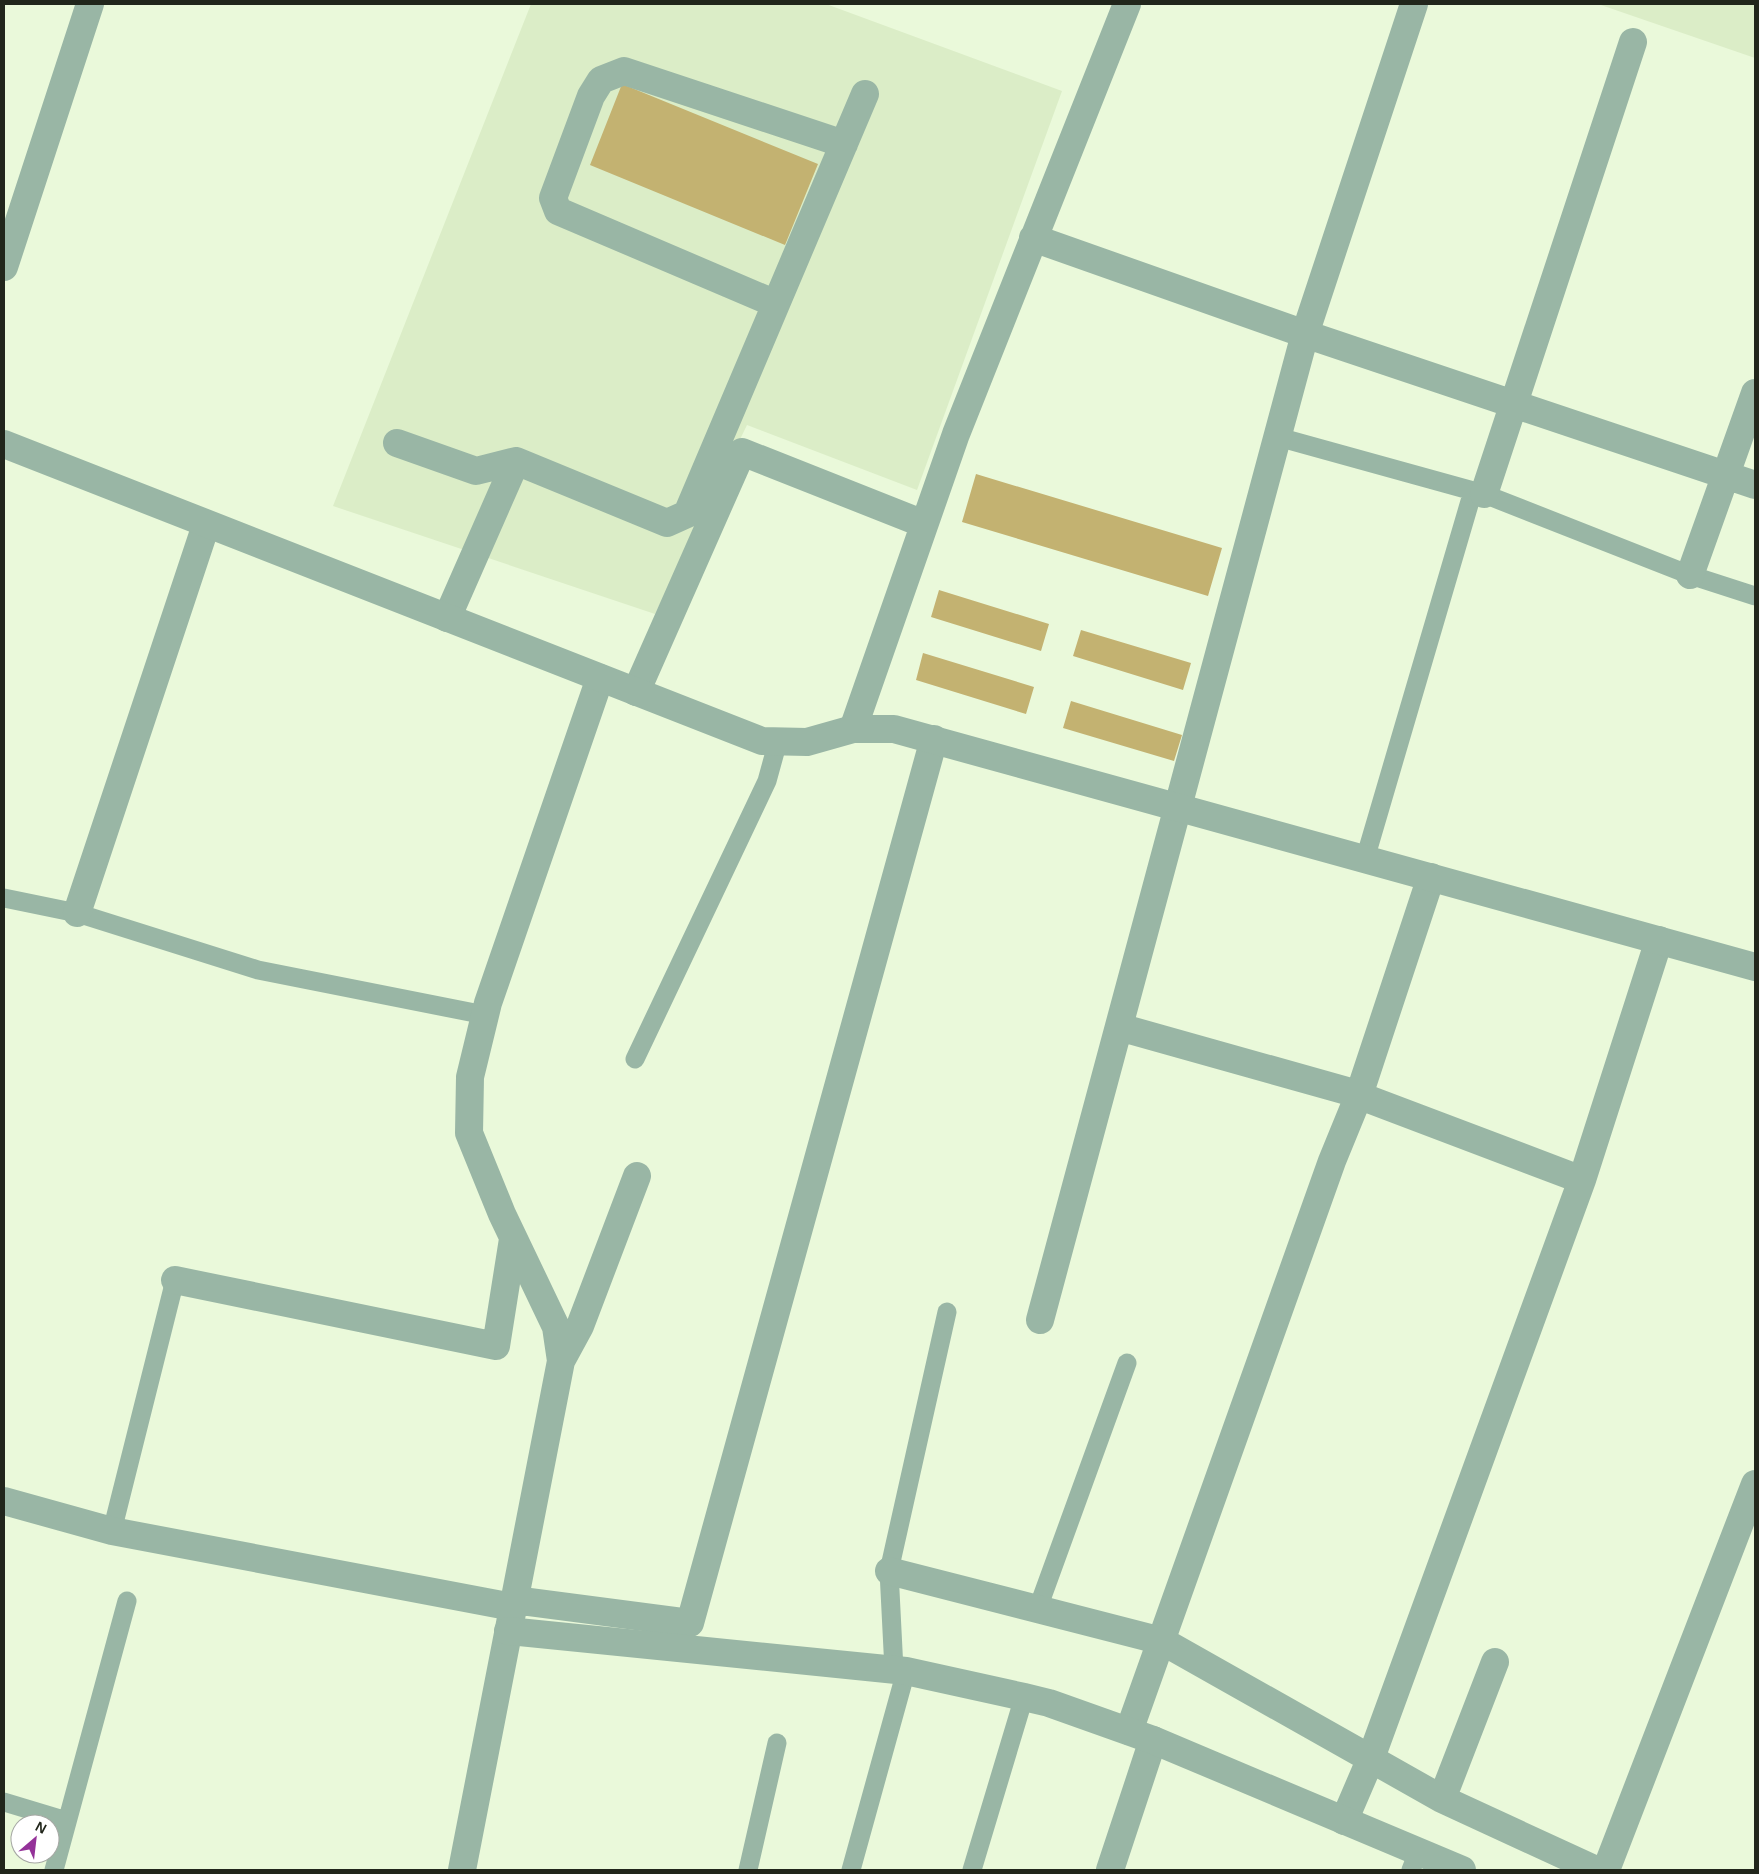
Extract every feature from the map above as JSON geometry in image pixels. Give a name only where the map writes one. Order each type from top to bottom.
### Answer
[{"type":"street","points":[[4,267],[90,4]]},
{"type":"street","points":[[853,729],[956,434],[1127,4]]},
{"type":"street","points":[[1040,1320],[1305,334],[1414,4]]},
{"type":"street","points":[[1479,492],[1514,404],[1633,42]]},
{"type":"street","points":[[776,304],[558,211],[553,198],[591,96],[601,80],[624,71],[844,144]]},
{"type":"street","points":[[397,443],[476,471],[516,461],[667,524],[686,514],[865,94]]},
{"type":"street","points":[[1033,238],[1305,334],[1755,485]]},
{"type":"street","points":[[1690,575],[1755,393]]},
{"type":"street","points":[[4,444],[206,525],[762,741],[807,742],[853,729],[894,728],[1755,967]]},
{"type":"street","points":[[636,692],[742,452],[924,524]]},
{"type":"street","points":[[447,618],[516,461]]},
{"type":"street","points":[[78,913],[206,525]]},
{"type":"street","points":[[561,1361],[556,1327],[514,1238],[469,1133],[470,1077],[485,1014],[600,678]]},
{"type":"street","points":[[512,1613],[690,1623],[934,739]]},
{"type":"street","points":[[1110,1870],[1141,1735],[1145,1686],[1332,1161],[1359,1096],[1431,877]]},
{"type":"street","points":[[1344,1821],[1363,1776],[1582,1180],[1659,940]]},
{"type":"street","points":[[1119,1027],[1359,1096],[1582,1180]]},
{"type":"street","points":[[462,1870],[561,1361],[580,1326],[637,1176]]},
{"type":"street","points":[[175,1280],[496,1346],[514,1238]]},
{"type":"street","points":[[1606,1870],[1755,1484]]},
{"type":"street","points":[[4,1501],[112,1531],[512,1613],[897,1662],[1024,1696],[1141,1735],[1344,1821],[1414,1861],[1462,1870]]},
{"type":"street","points":[[889,1570],[1162,1640],[1363,1776],[1442,1799],[1596,1870]]},
{"type":"street","points":[[1442,1799],[1495,1662]]},
{"type":"lane","points":[[1278,436],[1479,492],[1690,575],[1755,596]]},
{"type":"lane","points":[[1365,859],[1479,492]]},
{"type":"lane","points":[[635,1059],[767,781],[778,741]]},
{"type":"lane","points":[[4,898],[78,913],[258,970],[485,1014]]},
{"type":"lane","points":[[112,1531],[175,1280]]},
{"type":"lane","points":[[851,1870],[897,1662],[892,1623],[889,1570],[947,1312]]},
{"type":"lane","points":[[1038,1608],[1127,1363]]},
{"type":"lane","points":[[54,1870],[127,1601]]},
{"type":"lane","points":[[972,1870],[1024,1696]]},
{"type":"lane","points":[[748,1870],[777,1744]]},
{"type":"lane","points":[[4,1802],[67,1821]]},
{"type":"shaded area","points":[[531,4],[826,4],[1062,91],[917,490],[747,425],[655,614],[333,506]]},
{"type":"shaded area","points":[[1598,4],[1755,4],[1755,58]]},
{"type":"building","points":[[622,84],[818,164],[785,245],[590,165]]},
{"type":"building","points":[[976,474],[1222,548],[1208,596],[962,522]]},
{"type":"building","points":[[939,590],[1049,624],[1041,651],[931,617]]},
{"type":"building","points":[[1081,630],[1191,663],[1183,690],[1073,656]]},
{"type":"building","points":[[923,653],[1034,687],[1026,714],[916,680]]},
{"type":"building","points":[[1071,701],[1182,735],[1174,761],[1063,728]]}]
